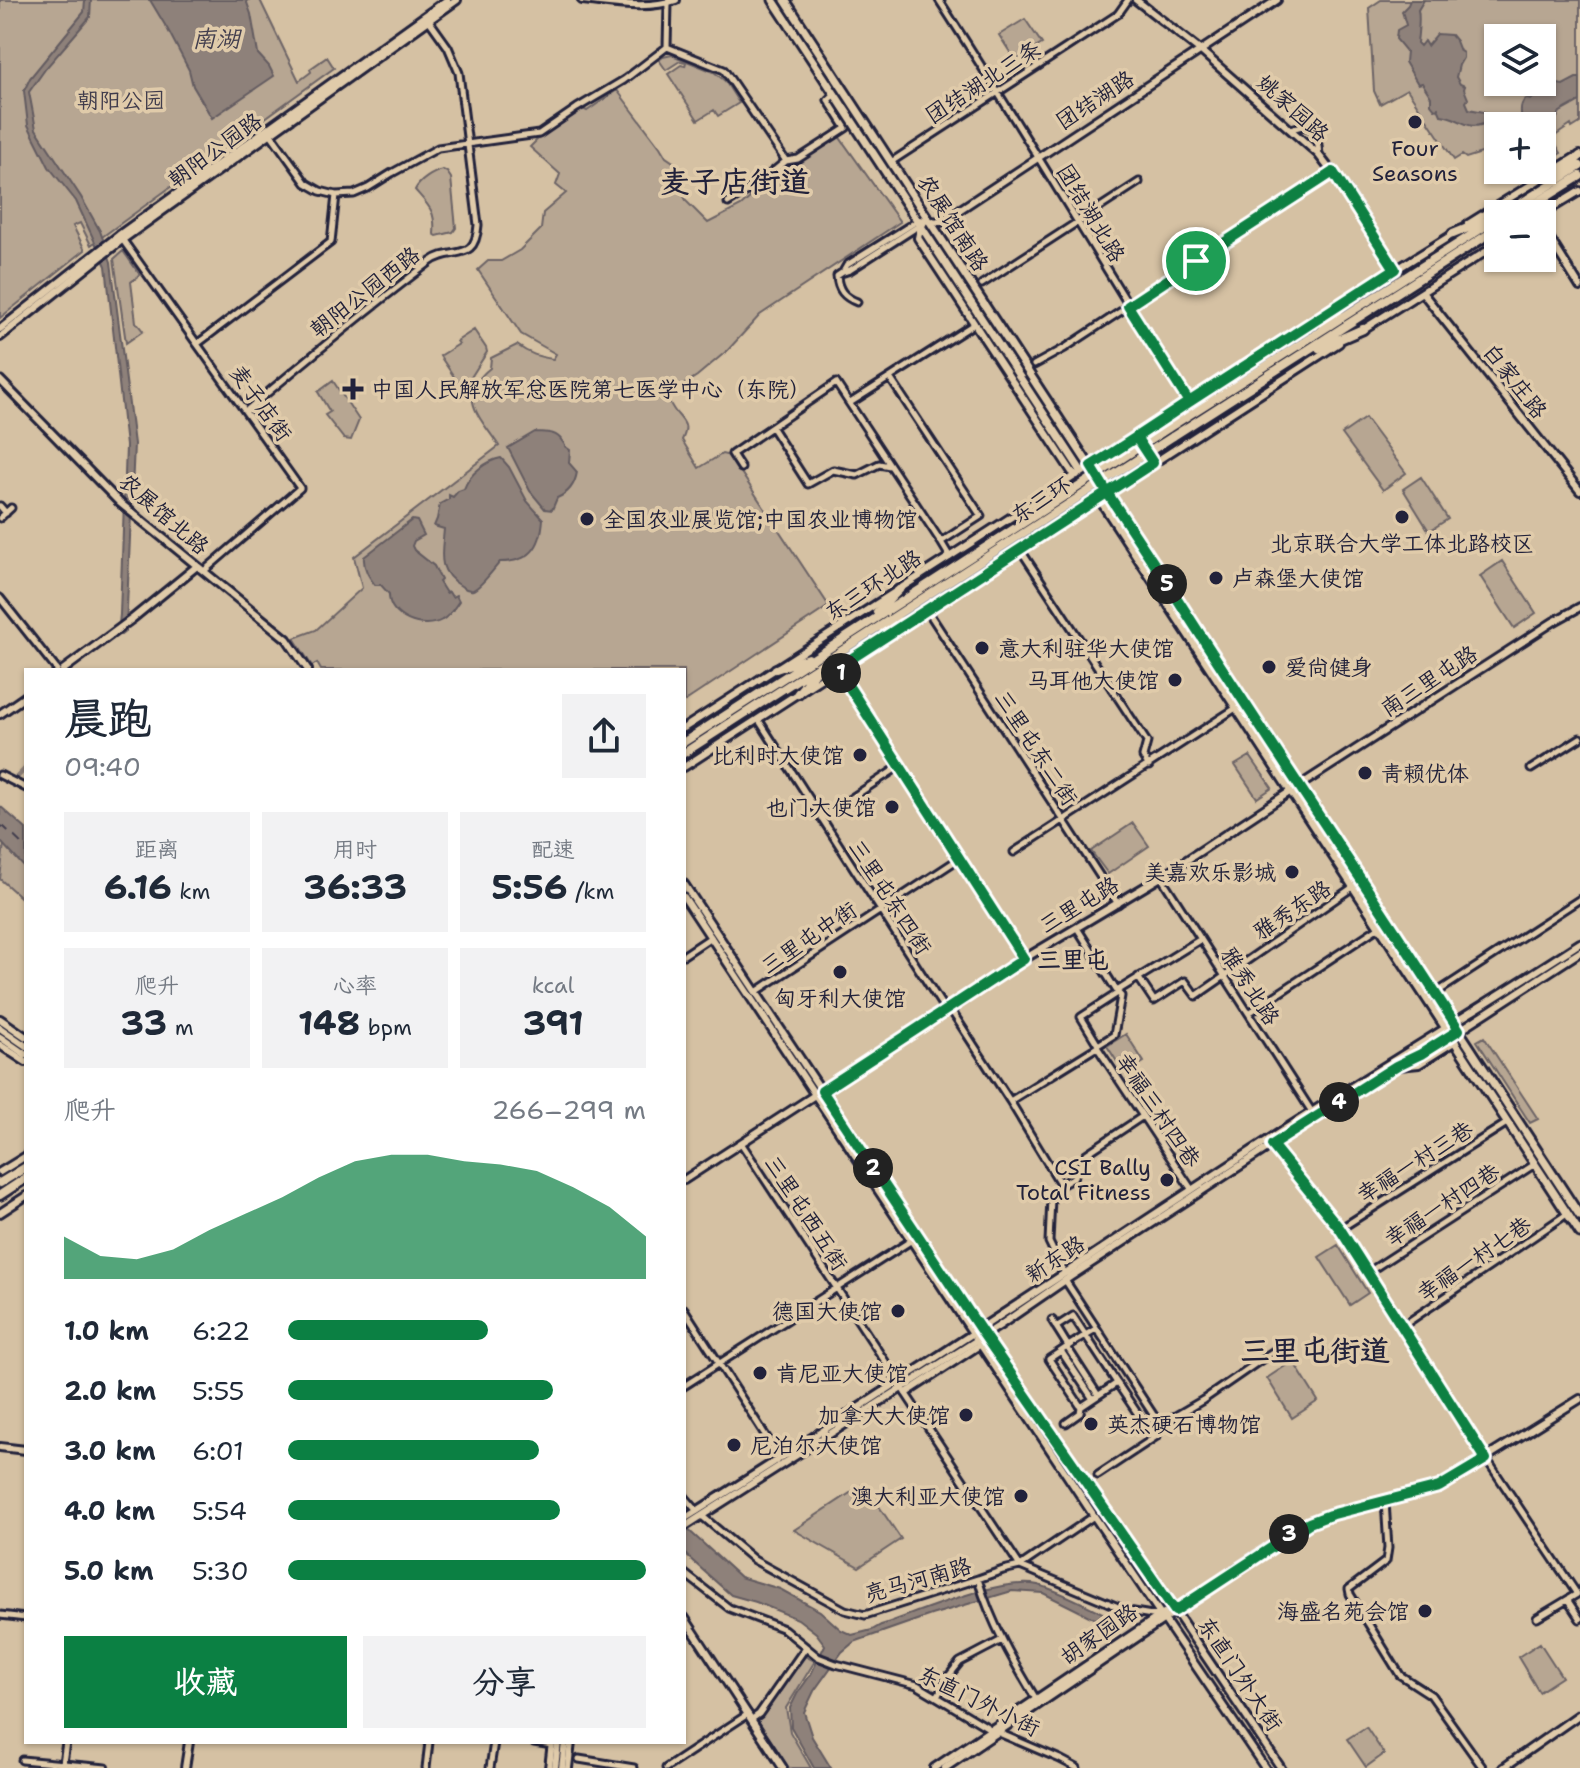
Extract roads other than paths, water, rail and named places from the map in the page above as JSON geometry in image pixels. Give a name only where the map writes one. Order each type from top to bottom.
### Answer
[{"type":"highway","points":[[1538,192],[1580,155]]},
{"type":"highway","name":"东三环","points":[[1525,200],[1580,166]]},
{"type":"highway","points":[[1543,200],[1580,176]]},
{"type":"highway","points":[[1453,234],[1484,221]]},
{"type":"highway","name":"东三环","points":[[686,752],[867,628],[1484,226]]},
{"type":"highway","name":"东三环","points":[[1170,433],[1484,237]]},
{"type":"highway","points":[[1309,339],[1351,298]]},
{"type":"highway","points":[[1299,355],[1363,329]]},
{"type":"highway","points":[[867,628],[899,590]]},
{"type":"highway","points":[[867,628],[916,617]]},
{"type":"highway","points":[[776,669],[822,658]]},
{"type":"highway","points":[[798,693],[822,658]]},
{"type":"highway","name":"东三环","points":[[686,741],[822,658]]},
{"type":"highway","points":[[1,1192],[24,1169]]},
{"type":"highway","points":[[1,1192],[24,1179]]},
{"type":"main road","name":"农展馆南路","points":[[773,0],[1079,474]]},
{"type":"main road","name":"农展馆南路","points":[[785,0],[1580,1216]]},
{"type":"main road","points":[[1079,474],[1099,499],[1580,1233]]},
{"type":"street","name":"朝阳公园路","points":[[0,329],[447,0]]},
{"type":"street","name":"朝阳公园路","points":[[426,17],[457,0]]},
{"type":"street","points":[[582,0],[645,6],[676,0]]},
{"type":"street","name":"团结湖北路","points":[[939,0],[1040,157],[1189,402]]},
{"type":"street","name":"团结湖北三条","points":[[891,162],[1118,14],[1128,0]]},
{"type":"street","name":"姚家园路","points":[[1136,0],[1201,51],[1319,155],[1395,269]]},
{"type":"street","name":"团结湖路","points":[[929,220],[941,222],[1277,0]]},
{"type":"street","points":[[667,47],[668,3]]},
{"type":"street","name":"朝阳公园西路","points":[[246,411],[434,258],[472,248],[477,238],[478,225],[459,73],[448,47],[426,17]]},
{"type":"street","points":[[269,131],[306,183],[336,195],[354,194],[438,148],[539,134],[624,80],[667,47]]},
{"type":"street","points":[[667,47],[724,70],[786,161]]},
{"type":"street","points":[[728,203],[786,161],[798,159],[846,128],[828,100],[835,94]]},
{"type":"street","points":[[1291,129],[1302,126],[1312,128],[1317,136],[1319,155]]},
{"type":"street","points":[[1091,466],[1395,269],[1580,155]]},
{"type":"street","points":[[1034,365],[1065,348],[1333,172]]},
{"type":"street","points":[[982,284],[1139,182]]},
{"type":"street","points":[[1556,206],[1580,191]]},
{"type":"street","points":[[197,344],[331,242],[336,195]]},
{"type":"street","points":[[857,302],[846,298],[837,276],[847,265],[929,220]]},
{"type":"street","name":"农展馆南路","points":[[919,223],[918,238],[1072,472],[1079,474]]},
{"type":"street","name":"麦子店街","points":[[64,668],[200,569],[300,488],[121,238]]},
{"type":"street","points":[[1556,248],[1580,287]]},
{"type":"street","points":[[686,766],[1326,350],[1484,253]]},
{"type":"street","name":"朝阳公园路","points":[[0,337],[95,257]]},
{"type":"street","name":"白家庄路","points":[[1422,292],[1580,491]]},
{"type":"street","points":[[850,403],[974,324]]},
{"type":"street","points":[[890,378],[981,516],[941,542]]},
{"type":"street","name":"农展馆北路","points":[[0,380],[122,505],[287,639],[307,668]]},
{"type":"street","points":[[741,468],[732,454],[836,383],[950,557]]},
{"type":"street","points":[[772,428],[808,484],[833,470],[857,475],[879,464],[890,466]]},
{"type":"street","points":[[1136,437],[1153,463]]},
{"type":"street","name":"东三环北路","points":[[686,727],[1091,466]]},
{"type":"street","points":[[1043,497],[1061,523]]},
{"type":"street","points":[[0,506],[9,511],[0,518]]},
{"type":"street","points":[[1020,549],[1147,742],[1143,757],[1149,766]]},
{"type":"street","points":[[1,601],[62,668]]},
{"type":"street","name":"南三里屯路","points":[[1299,786],[1580,607]]},
{"type":"street","name":"三里屯东二街","points":[[927,610],[1118,904]]},
{"type":"street","points":[[837,668],[1024,959]]},
{"type":"street","points":[[0,714],[24,697]]},
{"type":"street","points":[[1014,852],[1236,708]]},
{"type":"street","name":"三里屯东四街","points":[[758,719],[880,910],[1010,1101],[1061,1185]]},
{"type":"street","points":[[1531,769],[1580,738]]},
{"type":"street","points":[[821,818],[901,766]]},
{"type":"street","points":[[3,776],[24,787]]},
{"type":"street","name":"三里屯路","points":[[686,1179],[1024,959],[1161,877],[1291,791]]},
{"type":"street","name":"三里屯中街","points":[[756,992],[960,858]]},
{"type":"street","name":"雅秀北路","points":[[1161,877],[1312,1112]]},
{"type":"street","name":"东直门外大街","points":[[686,887],[912,1240],[1175,1611],[1281,1768]]},
{"type":"street","name":"雅秀东路","points":[[1138,977],[1154,1001],[1185,981],[1196,996],[1353,887]]},
{"type":"street","points":[[1436,993],[1580,899]]},
{"type":"street","name":"东直门外大街","points":[[686,900],[819,1093],[1094,1516],[1265,1768]]},
{"type":"street","points":[[1249,1013],[1379,927]]},
{"type":"street","points":[[1077,928],[1121,996],[1114,1035],[1098,1046]]},
{"type":"street","points":[[686,954],[711,937]]},
{"type":"street","points":[[1118,992],[1201,939]]},
{"type":"street","points":[[1450,1036],[1457,1027],[1580,943]]},
{"type":"street","points":[[1457,1027],[1580,952]]},
{"type":"street","name":"幸福三村四巷","points":[[1118,992],[1081,1017],[1192,1190]]},
{"type":"street","points":[[0,1019],[24,1036]]},
{"type":"street","points":[[0,1028],[24,1045]]},
{"type":"street","name":"新东路","points":[[1065,1277],[1396,1066],[1419,1064],[1450,1036]]},
{"type":"street","name":"新东路","points":[[686,1522],[902,1387],[1312,1112],[1450,1036]]},
{"type":"street","points":[[0,1037],[24,1054]]},
{"type":"street","points":[[0,1045],[24,1061]]},
{"type":"street","name":"幸福三村四巷","points":[[1010,1101],[1098,1046]]},
{"type":"street","points":[[1143,1116],[1086,1154],[1073,1178],[1061,1185],[1051,1198],[1049,1242],[1065,1277],[1160,1425]]},
{"type":"street","name":"幸福一村三巷","points":[[1340,1229],[1507,1123]]},
{"type":"street","name":"三里屯西五街","points":[[741,1143],[1020,1566]]},
{"type":"street","points":[[1272,1145],[1340,1229],[1486,1459],[1577,1594],[1537,1618]]},
{"type":"street","points":[[0,1172],[24,1157]]},
{"type":"street","name":"幸福一村四巷","points":[[1367,1273],[1535,1164]]},
{"type":"street","points":[[0,1213],[24,1197]]},
{"type":"street","name":"幸福一村七巷","points":[[1401,1327],[1564,1216]]},
{"type":"street","points":[[686,1385],[912,1240]]},
{"type":"street","points":[[686,1312],[780,1458]]},
{"type":"street","points":[[1066,1348],[1056,1327],[1073,1316],[1154,1438]]},
{"type":"street","points":[[1052,1320],[1096,1397]]},
{"type":"street","points":[[1066,1423],[1080,1413],[1081,1407],[1049,1359],[1094,1330]]},
{"type":"street","points":[[1098,1475],[1157,1436],[1155,1428],[1203,1400],[1284,1344]]},
{"type":"street","points":[[1081,1407],[1117,1383]]},
{"type":"street","name":"新东路","points":[[699,1514],[780,1458],[902,1387]]},
{"type":"street","points":[[1175,1611],[1309,1523],[1439,1487],[1580,1399]]},
{"type":"street","points":[[0,1447],[24,1450]]},
{"type":"street","name":"亮马河南路","points":[[686,1498],[699,1514],[754,1560],[845,1610],[865,1615],[979,1583],[1003,1570],[1020,1566],[1094,1516]]},
{"type":"street","points":[[1385,1501],[1386,1561],[1349,1589],[1350,1594],[1400,1675],[1431,1695],[1483,1768]]},
{"type":"street","points":[[1020,1566],[1128,1611],[1163,1616]]},
{"type":"street","points":[[666,1768],[750,1716],[759,1714],[806,1647],[784,1629],[729,1608],[686,1575]]},
{"type":"street","points":[[979,1583],[1002,1640],[1036,1699]]},
{"type":"street","points":[[1568,1601],[1580,1619]]},
{"type":"street","name":"胡家园路","points":[[934,1768],[996,1731],[1036,1699],[1175,1611]]},
{"type":"street","points":[[0,1615],[24,1618]]},
{"type":"street","name":"胡家园路","points":[[945,1768],[1163,1616]]},
{"type":"street","points":[[686,1620],[783,1768]]},
{"type":"street","points":[[937,1697],[960,1662],[1002,1640]]},
{"type":"street","name":"东直门外小街","points":[[806,1647],[818,1657],[836,1664],[917,1685],[996,1731],[1077,1768]]},
{"type":"street","points":[[1503,1768],[1580,1714]]},
{"type":"street","points":[[63,1763],[66,1744]]},
{"type":"street","points":[[185,1768],[189,1744]]},
{"type":"street","points":[[426,1768],[429,1744]]},
{"type":"street","points":[[490,1768],[494,1744]]},
{"type":"street","points":[[552,1768],[554,1744]]},
{"type":"street","points":[[565,1768],[568,1744]]},
{"type":"street","points":[[579,1759],[634,1768]]},
{"type":"street","points":[[22,1760],[106,1768]]},
{"type":"water","points":[[85,0],[91,0],[90,17],[29,92],[36,129],[81,197],[100,231],[111,262],[134,444],[126,631],[121,635],[118,635],[126,446],[106,266],[76,201],[49,167],[28,125],[24,91],[30,78],[84,12]]},
{"type":"water","name":"南湖","points":[[150,0],[246,0],[258,54],[274,76],[212,118]]},
{"type":"water","points":[[1410,0],[1424,0],[1418,10],[1417,43],[1420,46],[1424,41],[1427,46],[1437,34],[1451,35],[1456,41],[1463,58],[1456,77],[1465,86],[1469,109],[1484,112],[1484,124],[1469,125],[1441,115],[1438,108],[1431,104],[1431,97],[1422,83],[1418,84],[1405,62],[1406,51],[1396,39],[1397,30],[1406,25],[1402,11]]},
{"type":"water","points":[[1580,78],[1580,101],[1560,112],[1556,120],[1556,112],[1521,112],[1526,99],[1556,96],[1556,84],[1563,85]]},
{"type":"water","points":[[535,432],[550,433],[560,438],[570,450],[569,463],[577,472],[571,488],[557,498],[552,510],[545,509],[530,491],[508,448]]},
{"type":"water","points":[[501,458],[527,501],[543,519],[540,538],[526,556],[500,562],[479,586],[467,590],[453,580],[444,568],[444,529],[434,526],[440,504],[449,499],[449,495],[453,497],[464,489],[479,469]]},
{"type":"water","points":[[412,520],[417,521],[424,535],[414,541],[414,550],[434,566],[446,593],[449,592],[452,597],[456,595],[459,601],[447,616],[434,623],[417,623],[400,616],[390,602],[389,594],[381,585],[375,585],[364,565],[364,557]]},
{"type":"water","points":[[0,806],[24,827],[24,867],[0,841]]},
{"type":"water","points":[[686,1528],[740,1577],[780,1589],[820,1611],[841,1630],[852,1635],[960,1597],[1022,1584],[1038,1585],[1057,1592],[1123,1625],[1115,1629],[1043,1593],[1012,1591],[854,1642],[842,1652],[814,1691],[804,1712],[812,1737],[831,1768],[814,1768],[791,1727],[790,1708],[825,1645],[816,1633],[798,1619],[731,1595],[687,1556]]},
{"type":"waterway","points":[[16,778],[24,770]]},
{"type":"place","name":"Four Seasons","points":[[1415,122]]},
{"type":"place","name":"中国人民解放军总医院第七医学中心（东院）","points":[[353,389]]},
{"type":"place","name":"北京联合大学工体北路校区","points":[[1402,517]]},
{"type":"place","name":"全国农业展览馆;中国农业博物馆","points":[[587,519]]},
{"type":"place","name":"卢森堡大使馆","points":[[1216,578]]},
{"type":"place","name":"意大利驻华大使馆","points":[[982,648]]},
{"type":"place","name":"爱尚健身","points":[[1269,667]]},
{"type":"place","name":"马耳他大使馆","points":[[1175,680]]},
{"type":"place","name":"比利时大使馆","points":[[860,755]]},
{"type":"place","name":"青赖优体","points":[[1365,773]]},
{"type":"place","name":"也门大使馆","points":[[892,807]]},
{"type":"place","name":"美嘉欢乐影城","points":[[1292,872]]},
{"type":"place","name":"匈牙利大使馆","points":[[840,972]]},
{"type":"place","name":"CSI Bally Total Fitness","points":[[1167,1180]]},
{"type":"place","name":"德国大使馆","points":[[898,1311]]},
{"type":"place","name":"肯尼亚大使馆","points":[[760,1373]]},
{"type":"place","name":"加拿大大使馆","points":[[966,1415]]},
{"type":"place","name":"英杰硬石博物馆","points":[[1091,1424]]},
{"type":"place","name":"尼泊尔大使馆","points":[[734,1445]]},
{"type":"place","name":"澳大利亚大使馆","points":[[1021,1496]]},
{"type":"place","name":"海盛名苑会馆","points":[[1425,1611]]},
{"type":"district","name":"麦子店街道","points":[[735,181]]},
{"type":"district","name":"三里屯","points":[[1073,960]]},
{"type":"district","name":"三里屯街道","points":[[1315,1350]]},
{"type":"park label","name":"朝阳公园","points":[[121,100]]}]
